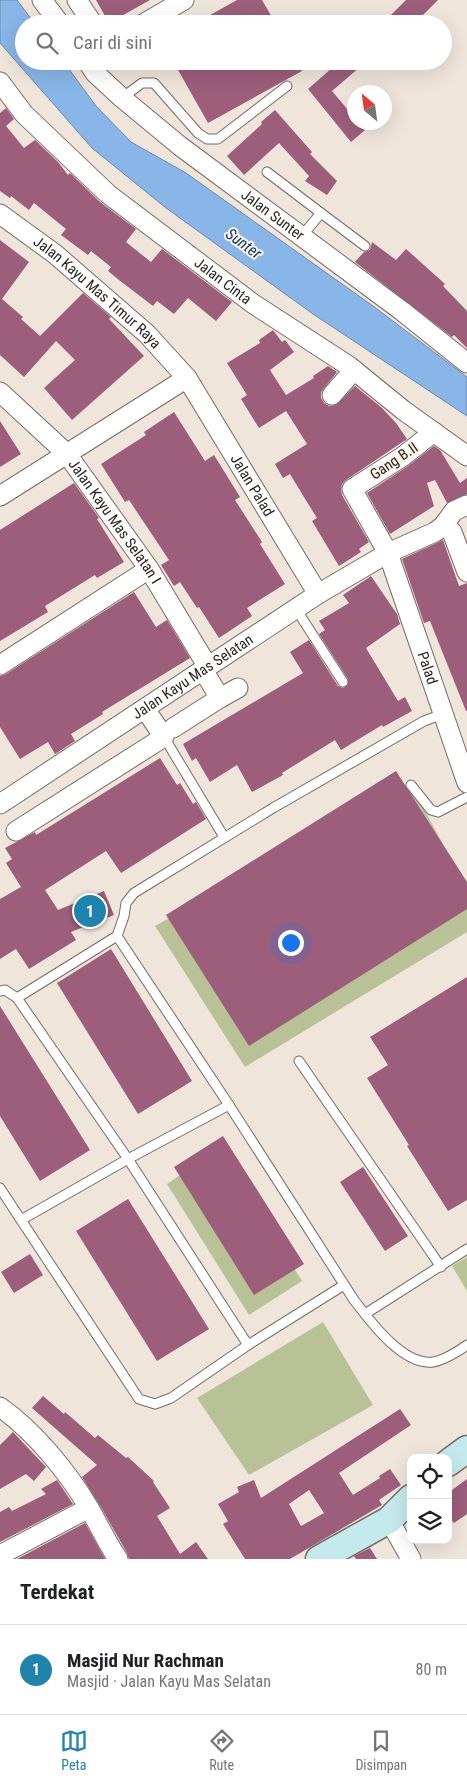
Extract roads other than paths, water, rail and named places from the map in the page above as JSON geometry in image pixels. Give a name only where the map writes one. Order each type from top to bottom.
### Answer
[{"type":"street","points":[[42,0],[53,15]]},
{"type":"street","points":[[78,0],[87,15]]},
{"type":"street","points":[[158,15],[184,0]]},
{"type":"street","name":"Jalan Sunter","points":[[93,70],[122,98],[180,146],[402,311],[467,362]]},
{"type":"street","name":"Jalan Cinta","points":[[0,82],[24,114],[108,194],[252,303],[354,370],[467,456]]},
{"type":"street","name":"Jalan Kayu Mas Timur Raya","points":[[0,214],[56,254],[147,334],[187,378]]},
{"type":"street","points":[[332,395],[354,370]]},
{"type":"street","points":[[0,496],[187,378]]},
{"type":"street","name":"Jalan Palad","points":[[187,378],[318,594]]},
{"type":"street","name":"Jalan Kayu Mas Selatan I","points":[[0,392],[67,454],[149,569],[206,669],[220,698]]},
{"type":"street","name":"Gang B.II","points":[[352,489],[402,457],[434,432]]},
{"type":"street","name":"Palad","points":[[352,489],[388,553],[467,783]]},
{"type":"street","name":"Jalan Kayu Mas Selatan","points":[[0,804],[318,594],[388,553],[435,532],[443,526],[454,510],[467,505]]},
{"type":"street","points":[[443,526],[452,532],[467,572]]},
{"type":"street","points":[[0,665],[149,569]]},
{"type":"street","points":[[16,831],[238,688]]},
{"type":"street","points":[[145,709],[168,732]]},
{"type":"street","points":[[60,764],[77,792]]},
{"type":"street","points":[[4,1415],[64,1469],[118,1559]]},
{"type":"street","points":[[452,1460],[467,1449]]},
{"type":"street","points":[[320,1559],[389,1520],[410,1499]]},
{"type":"street","points":[[0,1555],[89,1508]]},
{"type":"street","points":[[389,1520],[411,1559]]},
{"type":"lane","points":[[122,98],[142,83],[154,83],[198,133],[207,139],[218,139],[288,86]]},
{"type":"lane","points":[[268,172],[365,246]]},
{"type":"lane","points":[[301,237],[320,213]]},
{"type":"lane","points":[[296,609],[343,682]]},
{"type":"lane","points":[[17,998],[117,936],[126,903],[134,893],[224,836],[424,721],[443,714]]},
{"type":"lane","points":[[168,732],[224,836]]},
{"type":"lane","points":[[411,785],[431,810],[438,812],[467,797]]},
{"type":"lane","points":[[117,936],[229,1105],[344,1285],[365,1314],[402,1352],[418,1361],[434,1362],[467,1345]]},
{"type":"lane","points":[[0,991],[5,990],[17,998],[128,1159],[248,1345]]},
{"type":"lane","points":[[299,1062],[441,1267]]},
{"type":"lane","points":[[21,1220],[128,1159],[229,1105]]},
{"type":"lane","points":[[0,1188],[139,1399],[155,1404],[171,1398],[248,1345],[344,1285]]},
{"type":"lane","points":[[365,1314],[467,1249]]},
{"type":"water","points":[[0,0],[17,0],[28,15],[15,15],[15,60],[0,43]]},
{"type":"water","name":"Sunter","points":[[24,70],[70,70],[96,106],[131,142],[186,173],[373,306],[467,377],[467,416],[313,314],[166,208],[92,148]]},
{"type":"place","name":"Masjid Nur Rachman","points":[[90,911]]}]
